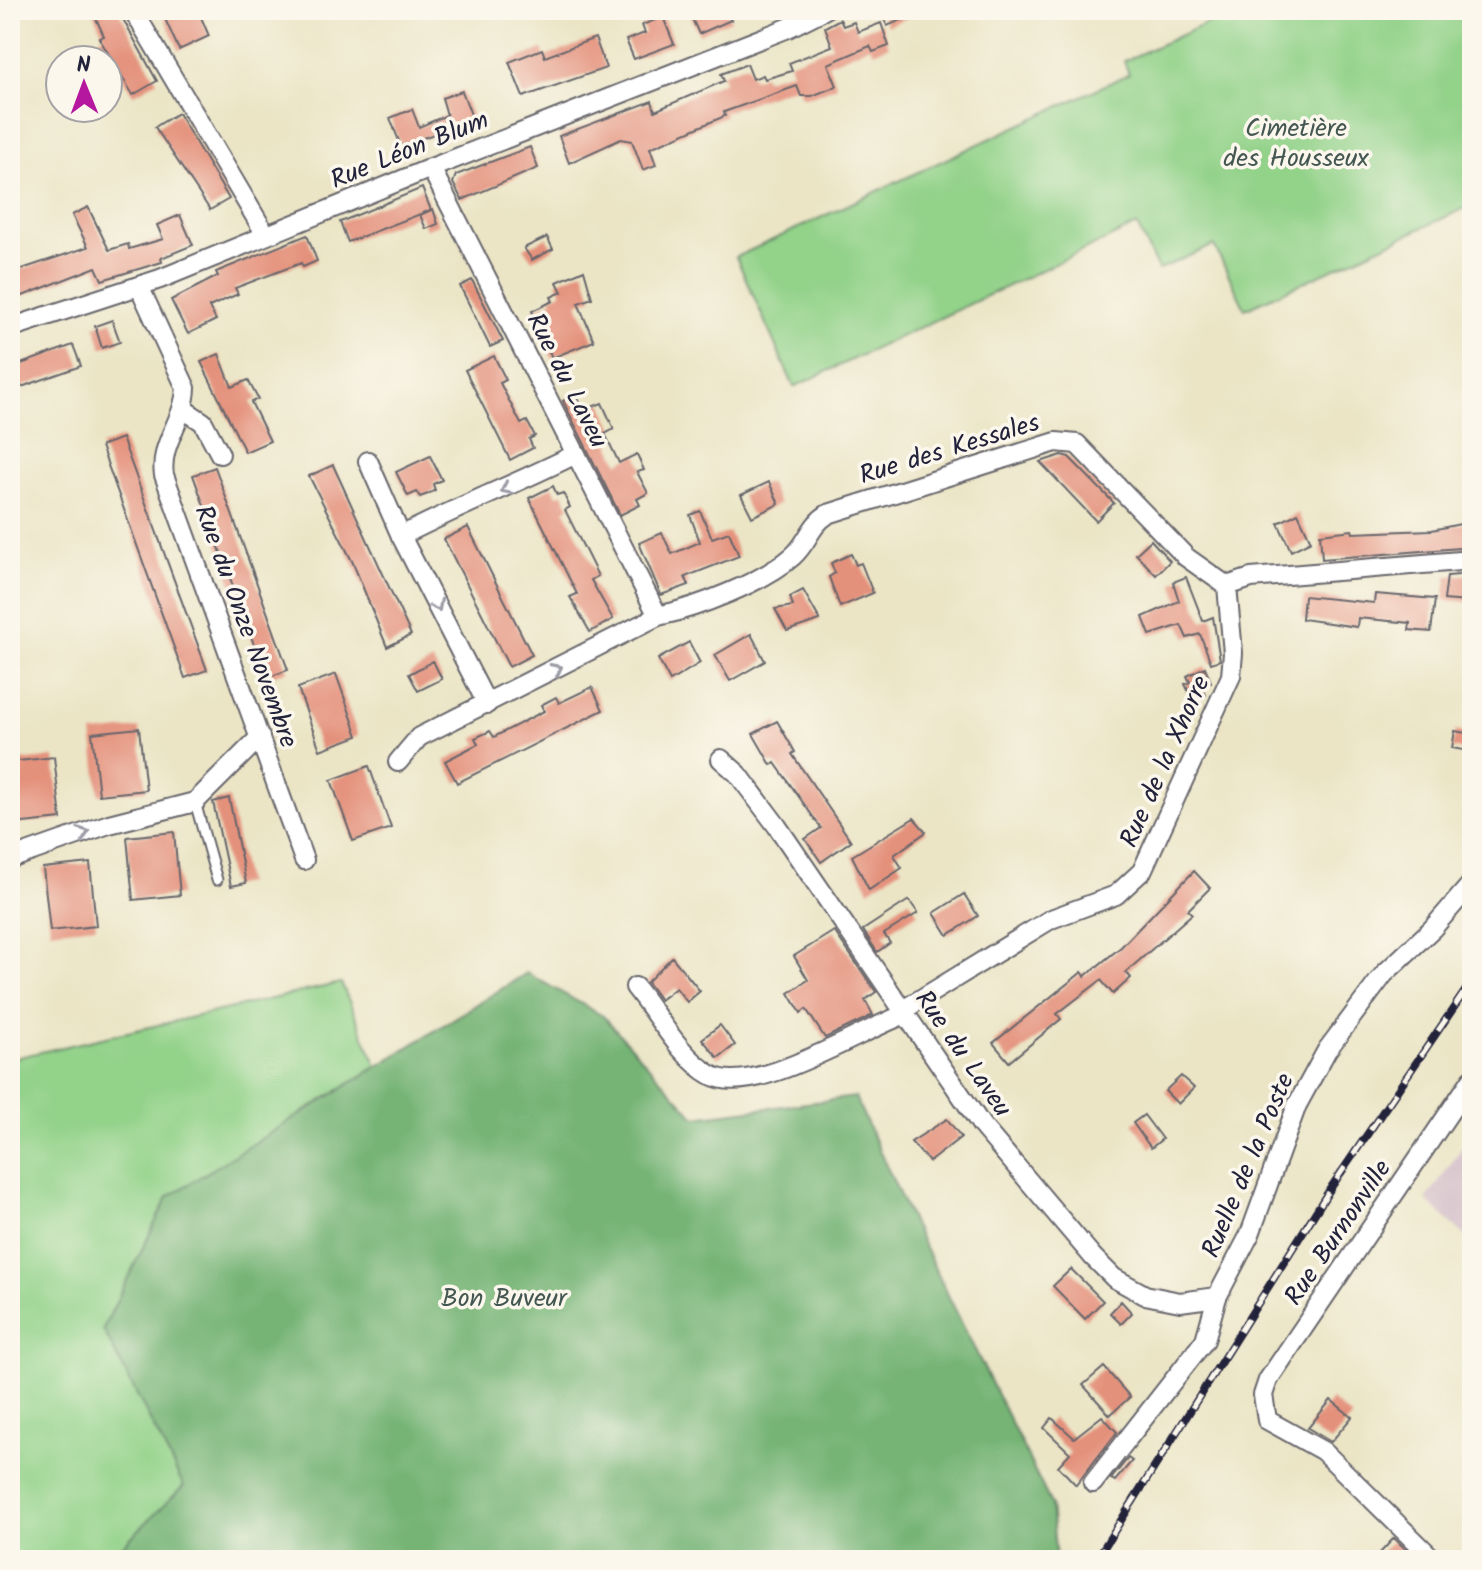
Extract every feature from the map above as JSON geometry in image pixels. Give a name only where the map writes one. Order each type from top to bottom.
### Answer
[{"type":"street","points":[[133,10],[266,235]]},
{"type":"street","name":"Rue Léon Blum","points":[[10,328],[139,286],[788,28],[824,10]]},
{"type":"street","name":"Rue du Laveu","points":[[431,168],[658,616]]},
{"type":"street","name":"Rue du Onze Novembre","points":[[139,286],[186,388],[183,409],[164,451],[164,475],[304,860]]},
{"type":"street","points":[[183,409],[203,422],[220,454]]},
{"type":"street","name":"Rue des Kessales","points":[[658,616],[677,612],[770,572],[798,551],[811,528],[828,514],[994,460],[1068,441],[1077,444],[1198,568],[1227,586]]},
{"type":"street","points":[[401,536],[475,498],[494,495],[576,454]]},
{"type":"street","points":[[368,461],[401,536],[487,704]]},
{"type":"street","points":[[1227,586],[1251,578],[1472,560]]},
{"type":"street","name":"Rue de la Xhorre","points":[[904,1012],[1051,919],[1116,895],[1142,871],[1231,676],[1233,653],[1227,586]]},
{"type":"street","points":[[398,762],[419,737],[658,616]]},
{"type":"street","points":[[10,859],[109,824],[195,802],[260,737]]},
{"type":"street","name":"Rue du Laveu","points":[[721,759],[738,774],[777,826],[998,1147],[1114,1278],[1145,1295],[1167,1300],[1217,1297]]},
{"type":"street","name":"Ruelle de la Poste","points":[[1093,1483],[1205,1340],[1217,1297],[1250,1234],[1297,1105],[1327,1050],[1384,974],[1432,929],[1472,883]]},
{"type":"street","points":[[635,987],[702,1068],[728,1080],[752,1078],[786,1067],[904,1012]]},
{"type":"street","name":"Rue Burnonville","points":[[1434,1560],[1323,1451],[1267,1420],[1263,1395],[1268,1380],[1472,1079]]},
{"type":"lane","points":[[195,802],[217,880]]},
{"type":"shaded area","points":[[1472,1133],[1472,1242],[1426,1200]]},
{"type":"green space","name":"Cimetière des Housseux","points":[[1236,10],[1472,10],[1472,205],[1245,309],[1214,245],[1158,270],[1137,225],[794,387],[736,257],[1129,74],[1124,61]]},
{"type":"green space","name":"Bon Buveur","points":[[527,973],[603,1016],[695,1117],[855,1097],[912,1222],[1051,1504],[1056,1560],[108,1560],[184,1486],[103,1329],[168,1197]]},
{"type":"green space","points":[[341,983],[377,1066],[168,1197],[103,1329],[184,1486],[108,1560],[10,1560],[10,1281],[14,1279],[10,1220],[10,1059]]},
{"type":"building","points":[[92,10],[118,10],[157,81],[133,95],[124,80],[124,44],[103,44],[99,38],[104,36]]},
{"type":"building","points":[[161,10],[198,10],[209,36],[179,50]]},
{"type":"building","points":[[688,10],[726,10],[731,20],[699,34]]},
{"type":"building","points":[[880,10],[924,10],[924,11],[887,26]]},
{"type":"building","points":[[663,17],[674,44],[634,59],[626,40],[645,33],[642,25]]},
{"type":"building","points":[[840,19],[843,26],[854,22],[858,32],[881,23],[889,46],[873,52],[870,46],[828,64],[837,86],[812,96],[801,96],[797,86],[724,112],[725,116],[650,148],[656,165],[643,170],[632,141],[621,139],[569,163],[559,136],[652,101],[655,111],[724,81],[721,74],[747,64],[753,79],[763,75],[765,79],[792,71],[789,63],[832,46],[825,27]]},
{"type":"building","points":[[595,38],[606,68],[523,97],[509,62],[542,49],[545,57]]},
{"type":"building","points":[[462,91],[473,120],[401,146],[390,118],[412,109],[419,127],[447,115],[442,98]]},
{"type":"building","points":[[178,113],[229,199],[210,210],[155,127]]},
{"type":"building","points":[[530,147],[538,168],[462,200],[453,183],[456,175]]},
{"type":"building","points":[[422,188],[431,210],[348,242],[340,222]]},
{"type":"building","points":[[88,207],[109,250],[128,244],[129,249],[163,239],[157,225],[180,215],[193,245],[161,258],[162,262],[102,280],[96,267],[10,301],[10,273],[88,247],[72,215]]},
{"type":"building","points":[[433,209],[438,224],[426,229],[420,215]]},
{"type":"building","points":[[307,235],[317,261],[303,267],[301,263],[235,288],[238,294],[209,307],[216,320],[188,334],[171,300],[218,276],[216,272]]},
{"type":"building","points":[[547,237],[553,249],[532,260],[524,248]]},
{"type":"building","points":[[584,270],[592,298],[578,303],[594,341],[552,358],[532,311],[553,301],[551,297],[562,292],[557,282]]},
{"type":"building","points":[[472,280],[503,341],[490,347],[460,286]]},
{"type":"building","points":[[112,320],[120,342],[102,348],[95,326]]},
{"type":"building","points":[[73,345],[81,366],[10,391],[10,368]]},
{"type":"building","points":[[219,354],[232,387],[248,380],[258,399],[251,402],[270,441],[245,452],[201,362]]},
{"type":"building","points":[[494,356],[506,380],[500,383],[521,424],[527,421],[535,436],[529,439],[533,448],[510,460],[465,370]]},
{"type":"building","points":[[575,394],[584,410],[602,403],[614,429],[605,434],[619,463],[637,454],[644,470],[637,472],[648,493],[637,499],[640,505],[620,515],[563,401]]},
{"type":"building","points":[[122,438],[207,670],[185,678],[101,446]]},
{"type":"building","points":[[1062,455],[1069,457],[1114,503],[1096,521],[1040,462]]},
{"type":"building","points":[[430,456],[442,480],[433,484],[435,490],[428,494],[420,497],[417,492],[408,496],[396,472]]},
{"type":"building","points":[[333,465],[411,635],[387,647],[353,563],[309,476]]},
{"type":"building","points":[[215,467],[288,670],[266,678],[193,475]]},
{"type":"building","points":[[769,482],[779,504],[752,517],[741,495]]},
{"type":"building","points":[[553,486],[557,495],[563,493],[570,507],[565,510],[598,576],[591,580],[613,619],[590,632],[570,597],[577,594],[529,498]]},
{"type":"building","points":[[700,511],[712,538],[729,532],[739,556],[685,577],[689,585],[661,595],[639,543],[662,533],[672,554],[700,542],[690,515]]},
{"type":"building","points":[[1298,513],[1311,541],[1291,551],[1278,523]]},
{"type":"building","points":[[1472,524],[1472,547],[1322,559],[1320,534],[1352,530],[1353,533],[1432,530]]},
{"type":"building","points":[[468,527],[532,655],[509,667],[444,539]]},
{"type":"building","points":[[1151,540],[1170,561],[1156,575],[1136,554]]},
{"type":"building","points":[[851,554],[856,565],[861,563],[873,593],[840,607],[829,577],[835,573],[831,563]]},
{"type":"building","points":[[1472,574],[1472,596],[1468,602],[1444,600],[1447,576]]},
{"type":"building","points":[[1186,577],[1203,621],[1213,617],[1220,660],[1211,663],[1200,634],[1187,638],[1181,625],[1150,635],[1143,617],[1179,601],[1173,582]]},
{"type":"building","points":[[803,590],[820,620],[787,631],[775,609],[793,606],[790,597]]},
{"type":"building","points":[[1375,594],[1435,599],[1431,632],[1409,630],[1410,623],[1358,618],[1357,627],[1302,619],[1304,596],[1374,603]]},
{"type":"building","points":[[751,634],[765,661],[730,681],[715,655]]},
{"type":"building","points":[[689,642],[700,663],[670,681],[658,659]]},
{"type":"building","points":[[433,661],[442,679],[418,691],[409,674]]},
{"type":"building","points":[[1205,667],[1211,682],[1202,686],[1206,695],[1193,701],[1185,684],[1190,682],[1187,676]]},
{"type":"building","points":[[336,674],[358,736],[320,750],[298,688]]},
{"type":"building","points":[[592,687],[603,710],[457,783],[445,761],[478,744],[475,738],[490,731],[494,737],[544,711],[541,705],[556,697],[559,703]]},
{"type":"building","points":[[777,721],[795,752],[792,754],[851,841],[821,862],[805,839],[821,828],[775,763],[771,765],[753,734]]},
{"type":"building","points":[[139,728],[146,790],[99,795],[92,733]]},
{"type":"building","points":[[1455,731],[1472,734],[1469,751],[1452,748]]},
{"type":"building","points":[[54,757],[61,819],[14,824],[10,762]]},
{"type":"building","points":[[369,766],[391,828],[353,841],[331,780]]},
{"type":"building","points":[[229,798],[246,883],[231,886],[213,802]]},
{"type":"building","points":[[914,818],[926,832],[894,855],[902,868],[869,890],[852,856]]},
{"type":"building","points":[[174,832],[180,895],[133,900],[127,837]]},
{"type":"building","points":[[90,863],[96,926],[50,931],[43,868]]},
{"type":"building","points":[[1194,871],[1210,888],[1188,910],[1192,914],[1126,972],[1131,978],[1113,994],[1101,980],[1057,1014],[1061,1019],[1009,1062],[993,1043],[1082,972],[1085,976],[1121,947]]},
{"type":"building","points":[[964,894],[978,916],[948,935],[934,913]]},
{"type":"building","points":[[909,900],[918,913],[884,934],[890,943],[877,952],[863,930]]},
{"type":"building","points":[[834,931],[876,992],[865,1000],[873,1015],[825,1038],[806,1009],[801,1013],[789,993],[808,980],[794,956]]},
{"type":"building","points":[[672,957],[700,991],[687,1002],[676,988],[660,1000],[647,982]]},
{"type":"building","points":[[720,1025],[735,1045],[718,1058],[702,1039]]},
{"type":"building","points":[[1181,1076],[1194,1088],[1178,1104],[1165,1091]]},
{"type":"building","points":[[1144,1115],[1162,1139],[1151,1148],[1133,1123]]},
{"type":"building","points":[[947,1119],[961,1137],[929,1162],[911,1142]]},
{"type":"building","points":[[1071,1269],[1103,1301],[1085,1319],[1053,1286]]},
{"type":"building","points":[[1121,1301],[1132,1313],[1121,1324],[1110,1313]]},
{"type":"building","points":[[1104,1367],[1130,1397],[1110,1415],[1083,1385]]},
{"type":"building","points":[[1331,1400],[1352,1417],[1331,1442],[1308,1428]]},
{"type":"building","points":[[1102,1416],[1117,1432],[1076,1485],[1058,1466],[1070,1453],[1044,1428],[1052,1418],[1074,1438]]},
{"type":"building","points":[[1128,1458],[1132,1461],[1115,1481],[1111,1479]]},
{"type":"building","points":[[1394,1538],[1417,1560],[1388,1560],[1380,1553]]},
{"type":"railway","points":[[1096,1560],[1332,1186],[1472,981]]}]
